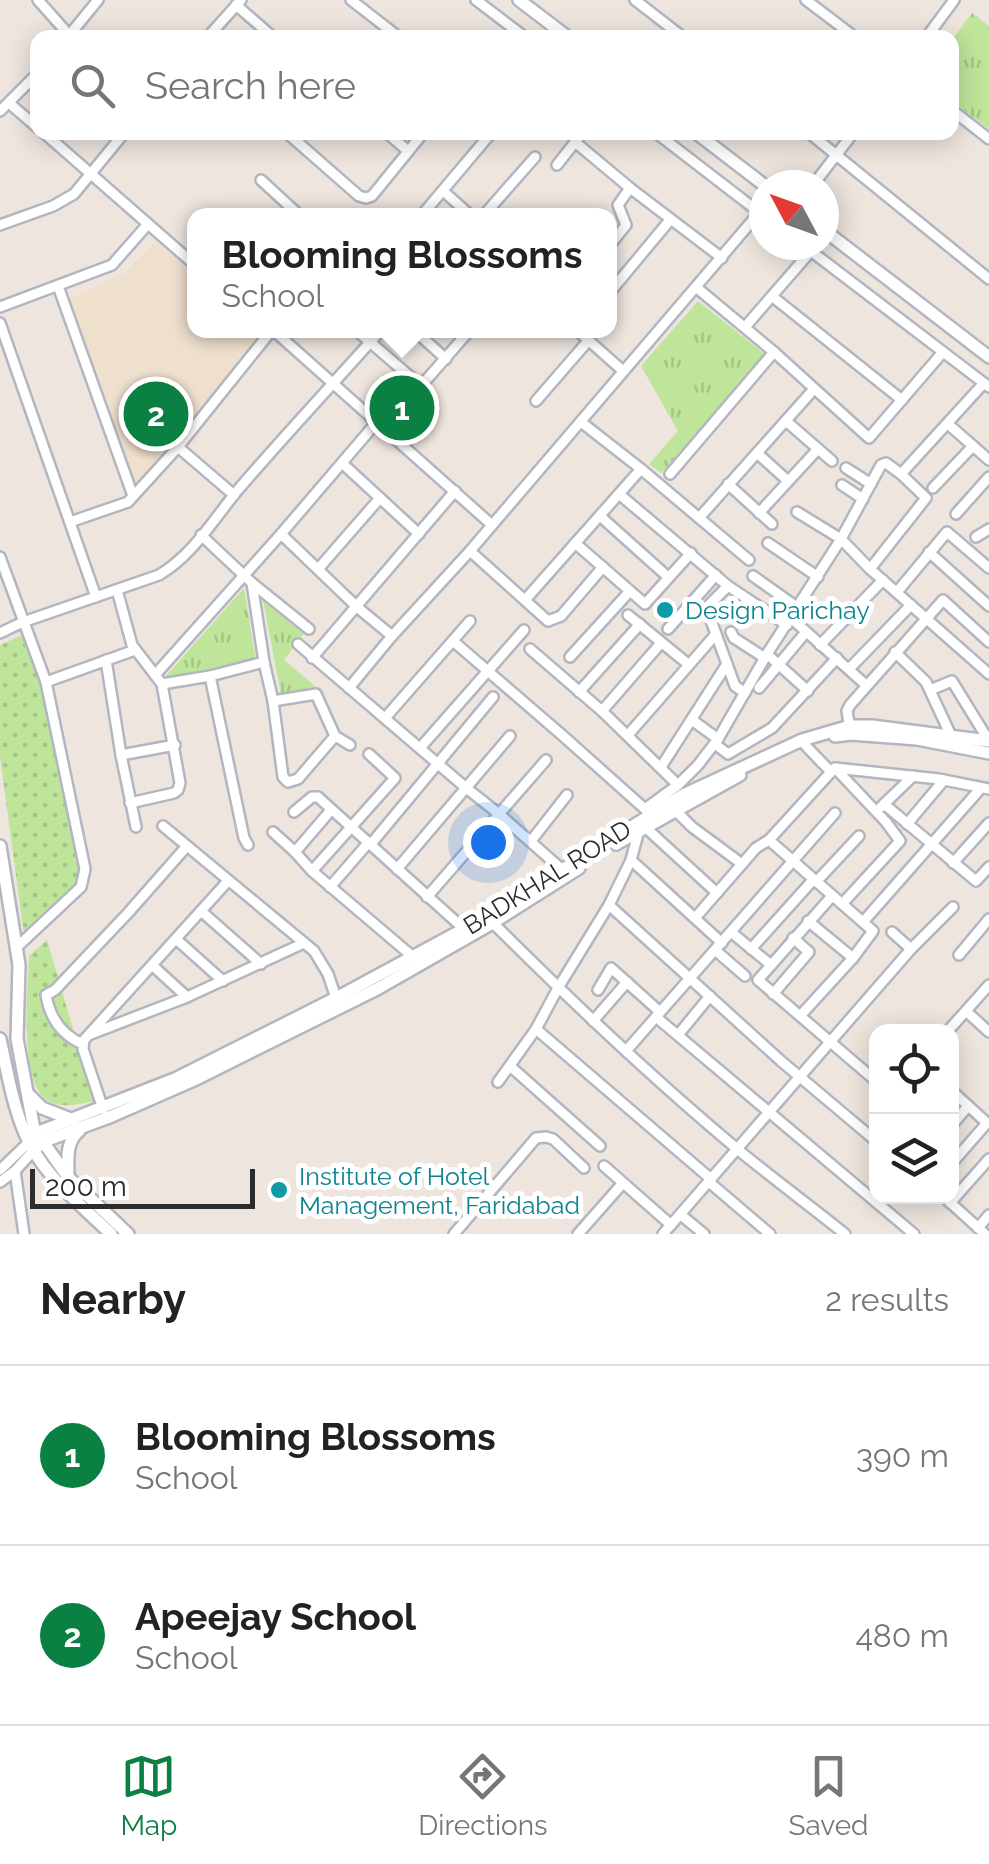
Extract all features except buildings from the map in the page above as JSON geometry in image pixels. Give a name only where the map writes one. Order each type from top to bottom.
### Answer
[{"type":"street","points":[[38,0],[63,30]]},
{"type":"street","points":[[73,30],[98,0]]},
{"type":"street","points":[[352,0],[390,30]]},
{"type":"street","points":[[476,0],[516,30]]},
{"type":"street","points":[[519,0],[558,30]]},
{"type":"street","points":[[634,0],[673,30]]},
{"type":"street","points":[[806,0],[845,30]]},
{"type":"street","points":[[932,30],[954,0]]},
{"type":"street","points":[[214,30],[238,2],[266,30]]},
{"type":"street","points":[[0,110],[30,81]]},
{"type":"street","points":[[10,103],[30,121]]},
{"type":"street","points":[[959,116],[989,140]]},
{"type":"street","points":[[52,140],[187,259]]},
{"type":"street","points":[[0,225],[66,200],[118,140]]},
{"type":"street","points":[[295,140],[366,198],[372,196],[417,140]]},
{"type":"street","points":[[395,140],[408,151]]},
{"type":"street","points":[[429,208],[485,140]]},
{"type":"street","points":[[666,140],[749,202]]},
{"type":"street","points":[[705,140],[749,173]]},
{"type":"street","points":[[818,140],[989,279]]},
{"type":"street","points":[[825,170],[848,140]]},
{"type":"street","points":[[556,165],[576,142],[722,258]]},
{"type":"street","points":[[491,208],[535,157]]},
{"type":"street","points":[[261,180],[291,208]]},
{"type":"street","points":[[617,236],[626,225],[618,205],[630,188]]},
{"type":"street","points":[[443,192],[461,208]]},
{"type":"street","points":[[617,284],[670,220]]},
{"type":"street","points":[[1,302],[112,266],[148,224]]},
{"type":"street","points":[[349,688],[749,228]]},
{"type":"street","points":[[839,242],[989,357]]},
{"type":"street","points":[[745,327],[773,297],[799,260]]},
{"type":"street","points":[[823,260],[986,385],[901,474]]},
{"type":"street","points":[[58,286],[133,496]]},
{"type":"street","points":[[697,288],[869,438],[944,352]]},
{"type":"street","points":[[773,297],[902,400]]},
{"type":"street","points":[[0,323],[96,597]]},
{"type":"street","points":[[70,522],[117,508],[133,496],[267,338]]},
{"type":"street","points":[[282,338],[492,525]]},
{"type":"street","points":[[365,338],[419,386],[462,338]]},
{"type":"street","points":[[1,631],[165,572],[180,560],[374,338]]},
{"type":"street","points":[[423,338],[446,359]]},
{"type":"street","points":[[536,401],[588,340],[623,371]]},
{"type":"street","points":[[670,474],[774,352]]},
{"type":"street","points":[[699,518],[814,389]]},
{"type":"street","points":[[786,421],[832,461]]},
{"type":"street","points":[[580,422],[749,560]]},
{"type":"street","points":[[159,680],[243,575],[376,423]]},
{"type":"street","points":[[948,424],[989,460]]},
{"type":"street","points":[[933,488],[973,446]]},
{"type":"street","points":[[178,447],[234,495]]},
{"type":"street","points":[[759,513],[818,449]]},
{"type":"street","points":[[757,453],[788,481]]},
{"type":"street","points":[[453,642],[650,814],[716,741],[842,540],[884,462],[926,498],[870,569]]},
{"type":"street","points":[[342,463],[419,534]]},
{"type":"street","points":[[525,600],[641,468]]},
{"type":"street","points":[[846,468],[872,484]]},
{"type":"street","points":[[897,592],[989,477]]},
{"type":"street","points":[[728,484],[772,524]]},
{"type":"street","points":[[842,485],[862,499]]},
{"type":"street","points":[[312,658],[455,491]]},
{"type":"street","points":[[619,494],[728,586],[806,632],[866,685]]},
{"type":"street","points":[[319,568],[380,498]]},
{"type":"street","points":[[797,512],[842,540],[989,674]]},
{"type":"street","points":[[600,516],[668,577]]},
{"type":"street","points":[[952,523],[989,568]]},
{"type":"street","points":[[976,537],[989,529]]},
{"type":"street","points":[[281,534],[392,636]]},
{"type":"street","points":[[201,536],[309,629]]},
{"type":"street","points":[[575,543],[645,604],[691,553]]},
{"type":"street","points":[[768,543],[818,577]]},
{"type":"street","points":[[470,551],[552,621],[561,616],[604,567]]},
{"type":"street","points":[[930,552],[989,606]]},
{"type":"street","points":[[0,557],[46,682],[85,875],[81,886],[17,947]]},
{"type":"street","points":[[668,630],[716,576]]},
{"type":"street","points":[[753,576],[798,608]]},
{"type":"street","points":[[820,645],[884,580]]},
{"type":"street","points":[[252,583],[282,774],[288,782],[298,779],[335,736]]},
{"type":"street","points":[[728,586],[708,607],[735,686],[745,693]]},
{"type":"street","points":[[117,590],[135,650],[159,680],[180,783],[178,790],[130,803]]},
{"type":"street","points":[[570,657],[630,590]]},
{"type":"street","points":[[850,729],[847,711],[942,600],[989,642]]},
{"type":"street","points":[[849,669],[911,605]]},
{"type":"street","points":[[628,615],[688,664]]},
{"type":"street","points":[[385,718],[470,620]]},
{"type":"street","points":[[578,692],[640,624]]},
{"type":"street","points":[[420,748],[524,630]]},
{"type":"street","points":[[732,632],[734,638],[779,665],[808,690]]},
{"type":"street","points":[[759,688],[806,632]]},
{"type":"street","points":[[628,735],[716,634]]},
{"type":"street","points":[[602,711],[661,643]]},
{"type":"street","points":[[298,644],[565,872]]},
{"type":"street","points":[[46,682],[135,650]]},
{"type":"street","points":[[530,650],[602,711],[678,785]]},
{"type":"street","points":[[896,652],[926,682],[954,741]]},
{"type":"street","points":[[692,720],[728,754],[772,728],[837,658]]},
{"type":"street","points":[[106,660],[136,827]]},
{"type":"street","points":[[159,680],[210,676],[264,662]]},
{"type":"street","points":[[661,767],[727,664]]},
{"type":"street","points":[[210,676],[248,845]]},
{"type":"street","points":[[930,690],[952,681],[989,741]]},
{"type":"street","points":[[273,701],[316,694],[335,736],[350,744]]},
{"type":"street","points":[[330,887],[494,696]]},
{"type":"street","name":"BADKHAL ROAD","points":[[650,814],[674,810],[776,757],[850,729]]},
{"type":"street","name":"BADKHAL ROAD","points":[[105,1113],[142,1104],[377,989],[493,922],[650,814],[706,782],[802,740],[850,729],[917,739],[989,741]]},
{"type":"street","points":[[396,869],[510,736]]},
{"type":"street","name":"BADKHAL ROAD","points":[[954,741],[989,753]]},
{"type":"street","points":[[805,744],[886,822],[900,841],[842,904]]},
{"type":"street","points":[[121,755],[175,745]]},
{"type":"street","points":[[312,871],[396,778],[369,754]]},
{"type":"street","points":[[427,897],[546,760]]},
{"type":"street","points":[[833,770],[913,776],[985,789]]},
{"type":"street","points":[[695,918],[833,770]]},
{"type":"street","points":[[875,812],[913,776]]},
{"type":"street","points":[[907,824],[944,780]]},
{"type":"street","points":[[863,922],[985,789]]},
{"type":"street","points":[[531,841],[568,794]]},
{"type":"street","points":[[294,812],[312,797],[318,797],[464,930]]},
{"type":"street","points":[[884,804],[976,881],[989,868]]},
{"type":"street","points":[[295,852],[331,810]]},
{"type":"street","points":[[674,810],[742,864]]},
{"type":"street","points":[[626,1051],[835,813]]},
{"type":"street","name":"BADKHAL ROAD","points":[[105,1113],[464,930],[642,828],[650,814]]},
{"type":"street","points":[[953,863],[989,823]]},
{"type":"street","points":[[164,826],[314,951],[336,998]]},
{"type":"street","points":[[498,1082],[536,1029],[609,905],[632,860],[642,828],[717,893]]},
{"type":"street","points":[[273,832],[312,871],[412,956]]},
{"type":"street","points":[[751,949],[859,836]]},
{"type":"street","points":[[769,840],[873,930],[800,1016]]},
{"type":"street","points":[[0,846],[19,965],[17,1039],[35,1142],[128,1234]]},
{"type":"street","points":[[188,846],[46,996],[57,1026],[75,1042],[186,998],[304,943]]},
{"type":"street","points":[[632,860],[695,918],[744,976]]},
{"type":"street","points":[[86,1039],[228,881]]},
{"type":"street","points":[[832,896],[758,980],[869,1075]]},
{"type":"street","points":[[609,905],[869,1134]]},
{"type":"street","points":[[662,1234],[952,907]]},
{"type":"street","points":[[201,911],[260,964]]},
{"type":"street","points":[[959,955],[989,919]]},
{"type":"street","points":[[808,921],[853,958]]},
{"type":"street","points":[[493,922],[626,1051],[738,1149],[845,1234]]},
{"type":"street","points":[[731,932],[771,966]]},
{"type":"street","points":[[892,932],[911,949]]},
{"type":"street","points":[[774,994],[809,952],[793,938]]},
{"type":"street","points":[[176,940],[223,981]]},
{"type":"street","points":[[153,966],[186,998]]},
{"type":"street","points":[[598,990],[611,968],[678,1035],[914,1234]]},
{"type":"street","points":[[593,1021],[627,982]]},
{"type":"street","points":[[955,1024],[989,986]]},
{"type":"street","points":[[678,1035],[710,996]]},
{"type":"street","points":[[966,1012],[989,1032]]},
{"type":"street","points":[[536,1029],[770,1234]]},
{"type":"street","points":[[0,1039],[13,1098],[44,1165],[111,1234]]},
{"type":"street","points":[[86,1039],[105,1113]]},
{"type":"street","points":[[510,1066],[600,1146]]},
{"type":"street","points":[[26,1092],[42,1108],[72,1120]]},
{"type":"street","points":[[959,1098],[987,1124],[959,1154]]},
{"type":"street","points":[[959,1117],[968,1106]]},
{"type":"street","points":[[0,1170],[35,1142],[72,1120],[105,1113]]},
{"type":"street","points":[[68,1177],[73,1136],[105,1113]]},
{"type":"street","points":[[0,1182],[15,1171],[35,1142],[86,1125]]},
{"type":"street","points":[[454,1234],[536,1138],[552,1139],[584,1168]]},
{"type":"street","points":[[959,1188],[989,1159]]},
{"type":"street","points":[[604,1166],[671,1224]]},
{"type":"street","points":[[15,1171],[24,1234]]},
{"type":"street","points":[[578,1234],[624,1183]]},
{"type":"street","points":[[951,1204],[981,1231],[989,1215]]},
{"type":"street","points":[[681,1215],[704,1234]]},
{"type":"shaded area","points":[[155,241],[187,269],[187,338],[268,338],[137,489],[69,299],[126,272]]},
{"type":"green space","points":[[972,13],[989,26],[989,129],[959,106],[959,31]]},
{"type":"green space","points":[[698,301],[767,356],[661,473],[649,464],[678,431],[641,366]]},
{"type":"green space","points":[[244,588],[256,662],[165,677]]},
{"type":"green space","points":[[262,595],[305,632],[284,660],[316,687],[281,694]]},
{"type":"green space","points":[[22,635],[44,687],[82,881],[25,942],[0,757],[0,645]]},
{"type":"green space","points":[[47,940],[94,1101],[59,1105],[48,1101],[32,1075],[27,1033],[29,956]]},
{"type":"place","name":"Blooming Blossoms","points":[[402,408]]},
{"type":"place","name":"Apeejay School","points":[[156,414]]},
{"type":"place","name":"Design Parichay","points":[[665,610]]},
{"type":"place","name":"Institute of Hotel Management, Faridabad","points":[[279,1190]]}]
